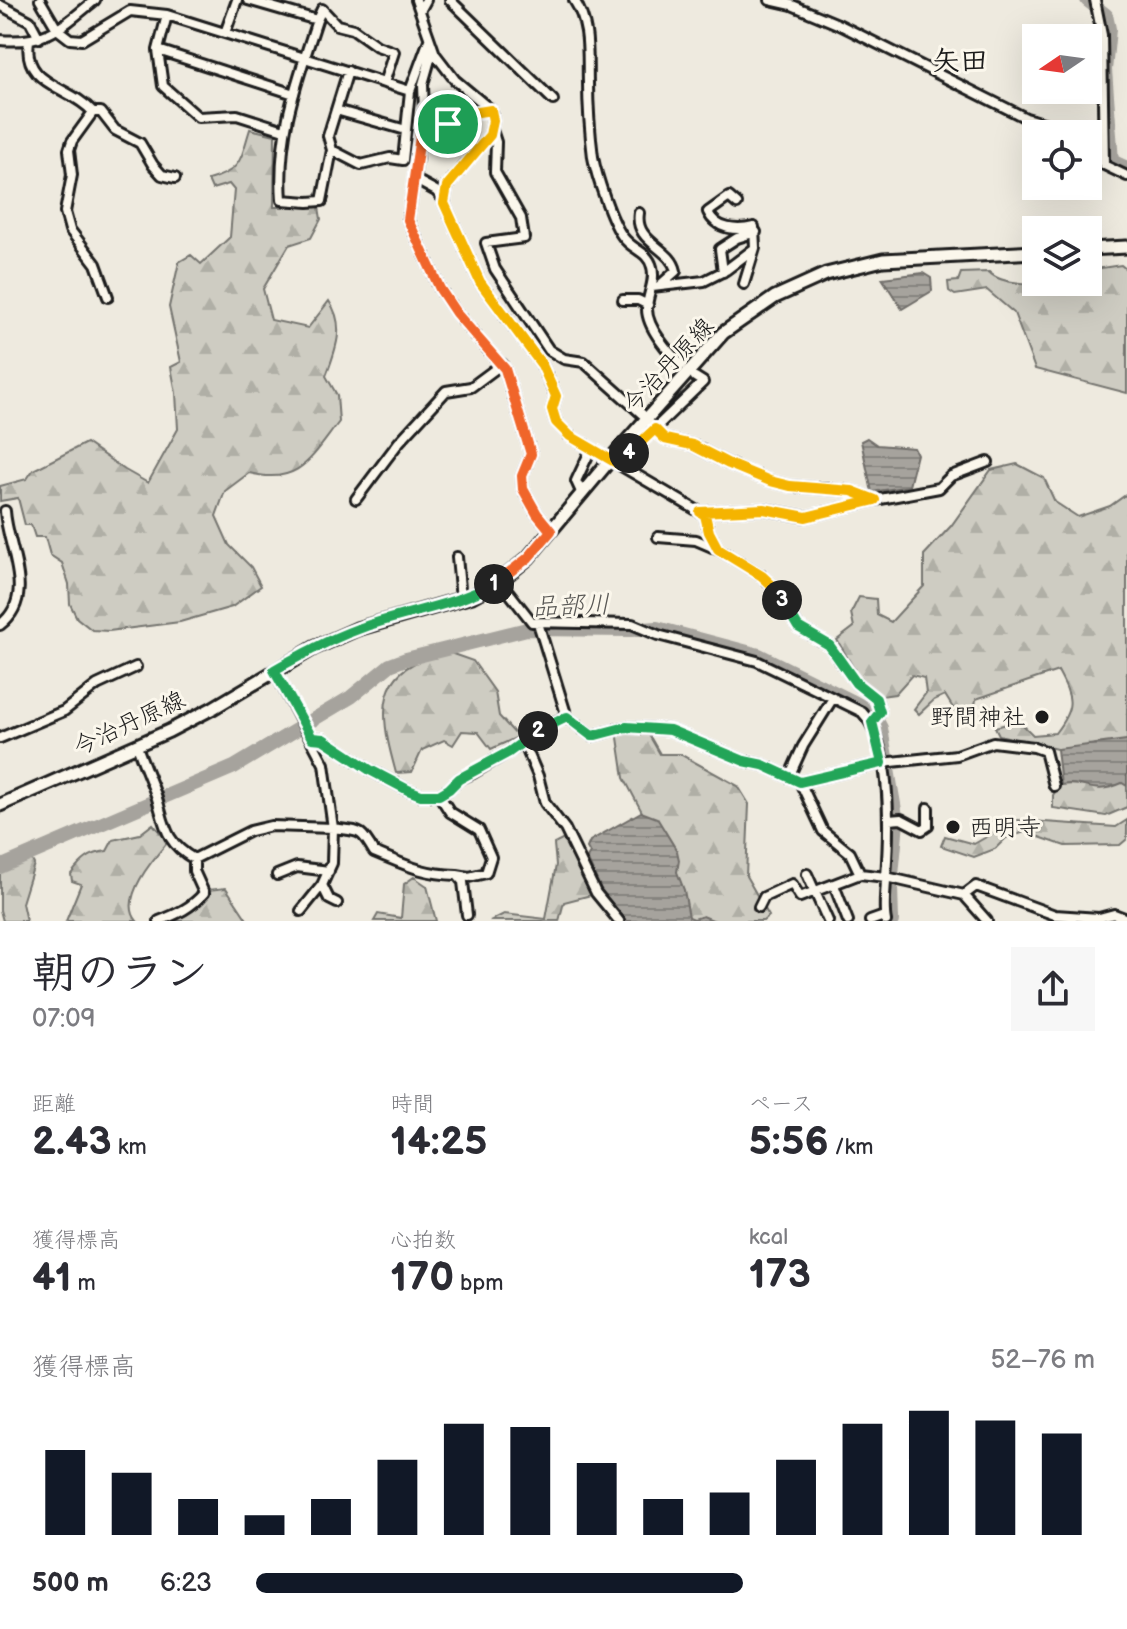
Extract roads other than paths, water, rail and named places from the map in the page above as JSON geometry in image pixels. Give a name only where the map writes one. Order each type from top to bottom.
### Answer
[{"type":"main road","points":[[1102,248],[1127,247]]},
{"type":"main road","name":"今治丹原線","points":[[0,805],[137,746],[213,708],[314,648],[357,629],[461,599],[500,581],[528,558],[723,333],[775,297],[826,274],[883,260],[1022,253]]},
{"type":"street","points":[[40,0],[57,29],[70,39],[82,40],[130,11],[167,15],[410,91]]},
{"type":"street","points":[[0,40],[29,41],[39,38],[57,29],[95,0]]},
{"type":"street","points":[[225,33],[237,0]]},
{"type":"street","points":[[248,0],[317,20]]},
{"type":"street","points":[[416,0],[431,45],[455,80],[489,108],[493,121],[490,135],[447,186],[445,201]]},
{"type":"street","points":[[420,11],[426,0]]},
{"type":"street","points":[[450,0],[553,100]]},
{"type":"street","points":[[574,0],[585,20],[588,38],[588,85],[596,167],[622,237],[648,256],[655,287],[647,310],[655,330],[682,365]]},
{"type":"street","points":[[770,0],[792,5],[840,25],[1033,120]]},
{"type":"street","points":[[1095,0],[1102,35],[1104,165],[1127,176]]},
{"type":"street","points":[[0,5],[30,21],[39,38]]},
{"type":"street","points":[[348,71],[328,136],[332,150],[322,201],[282,200],[280,168],[284,130],[322,9],[337,25],[353,29],[377,46],[394,52],[384,83]]},
{"type":"street","points":[[167,15],[158,50],[163,86],[198,117],[237,115],[284,130]]},
{"type":"street","points":[[29,41],[28,63],[36,75],[78,98],[93,112],[101,112],[115,130],[140,143],[162,175],[175,178]]},
{"type":"street","points":[[332,150],[361,165],[390,158],[403,160],[410,91],[431,45]]},
{"type":"street","points":[[431,45],[423,84],[424,109],[408,220],[423,256],[456,313],[502,364],[529,441],[531,454],[522,476],[523,489],[551,531]]},
{"type":"street","points":[[158,50],[294,94]]},
{"type":"street","points":[[424,109],[429,109],[448,124],[460,115],[489,108]]},
{"type":"street","points":[[336,110],[406,130]]},
{"type":"street","points":[[93,112],[69,150],[72,175],[65,212],[70,230],[96,264],[108,297]]},
{"type":"street","points":[[492,129],[496,142],[495,172],[521,218],[524,238],[486,243],[495,269],[513,294],[542,350],[544,369]]},
{"type":"street","points":[[414,179],[436,191],[445,201],[480,282],[544,369],[556,396],[552,409],[556,422],[570,436],[705,515],[718,549]]},
{"type":"street","points":[[737,204],[729,197],[708,212],[712,221],[723,227],[743,230],[754,227],[755,248],[744,284]]},
{"type":"street","points":[[639,213],[642,234],[674,260],[676,271],[655,287]]},
{"type":"street","points":[[723,272],[720,249],[737,238],[756,232]]},
{"type":"street","points":[[655,287],[704,281],[723,272],[755,248]]},
{"type":"street","points":[[623,300],[638,300],[648,305]]},
{"type":"street","points":[[529,322],[549,350],[564,359],[584,362],[642,414]]},
{"type":"street","points":[[356,499],[399,442],[446,391],[471,387],[502,364]]},
{"type":"street","points":[[614,462],[703,382],[695,377]]},
{"type":"street","points":[[653,427],[665,439],[692,445],[770,481],[790,486],[852,491],[875,500]]},
{"type":"street","points":[[582,494],[576,481],[591,449]]},
{"type":"street","points":[[700,512],[764,509],[806,517],[939,488],[951,476],[988,462]]},
{"type":"street","points":[[0,625],[8,619],[18,598],[18,561],[6,529],[5,511]]},
{"type":"street","points":[[658,537],[696,540],[718,549],[762,576],[777,590],[798,627],[829,645],[856,683],[876,699],[880,712],[872,722]]},
{"type":"street","points":[[457,557],[461,599]]},
{"type":"street","points":[[500,581],[532,622],[632,624],[658,635],[757,661],[862,712],[872,722],[882,763],[889,820],[885,918],[870,921]]},
{"type":"street","points":[[538,623],[567,717],[592,736],[626,727],[670,730],[800,782],[882,763],[937,759],[993,742],[1045,751],[1054,786]]},
{"type":"street","points":[[0,738],[64,711],[97,685],[136,667]]},
{"type":"street","points":[[274,670],[324,764],[333,828],[329,871],[301,911]]},
{"type":"street","points":[[789,777],[803,746],[833,698]]},
{"type":"street","points":[[312,738],[323,739],[370,770],[408,790],[421,795],[439,795],[459,779],[524,743],[541,728],[567,717]]},
{"type":"street","points":[[524,743],[545,803],[565,829],[605,908],[619,921]]},
{"type":"street","points":[[137,746],[156,797],[164,830],[184,853],[194,859]]},
{"type":"street","points":[[800,782],[823,831],[850,853],[860,874]]},
{"type":"street","points":[[194,859],[250,831],[271,826],[333,828],[361,832],[374,852],[431,874],[469,877],[486,873],[491,857],[479,830],[450,812],[439,795]]},
{"type":"street","points":[[889,820],[901,819],[922,830],[928,826],[928,808]]},
{"type":"street","points":[[159,921],[195,904],[204,893],[194,871],[194,859]]},
{"type":"street","points":[[277,875],[297,867],[329,871]]},
{"type":"street","points":[[807,874],[828,921]]},
{"type":"street","points":[[759,907],[764,897],[792,884],[800,897],[860,874],[964,895],[987,921]]},
{"type":"street","points":[[457,875],[463,882],[467,915]]},
{"type":"street","points":[[322,885],[329,899],[337,903]]},
{"type":"street","points":[[834,885],[848,921]]},
{"type":"street","points":[[964,895],[976,886],[1055,915],[1099,918],[1114,914],[1127,919]]},
{"type":"waterway","points":[[1087,0],[1106,15],[1109,29],[1105,70],[1112,161],[1127,168]]},
{"type":"waterway","name":"品部川","points":[[0,867],[234,767],[351,697],[390,665],[406,659],[527,629],[657,628],[759,655],[872,711],[881,728],[897,822],[891,886],[892,921]]},
{"type":"place","name":"野間神社","points":[[1042,717]]},
{"type":"place","name":"西明寺","points":[[953,827]]},
{"type":"district","name":"矢田","points":[[960,60]]}]
